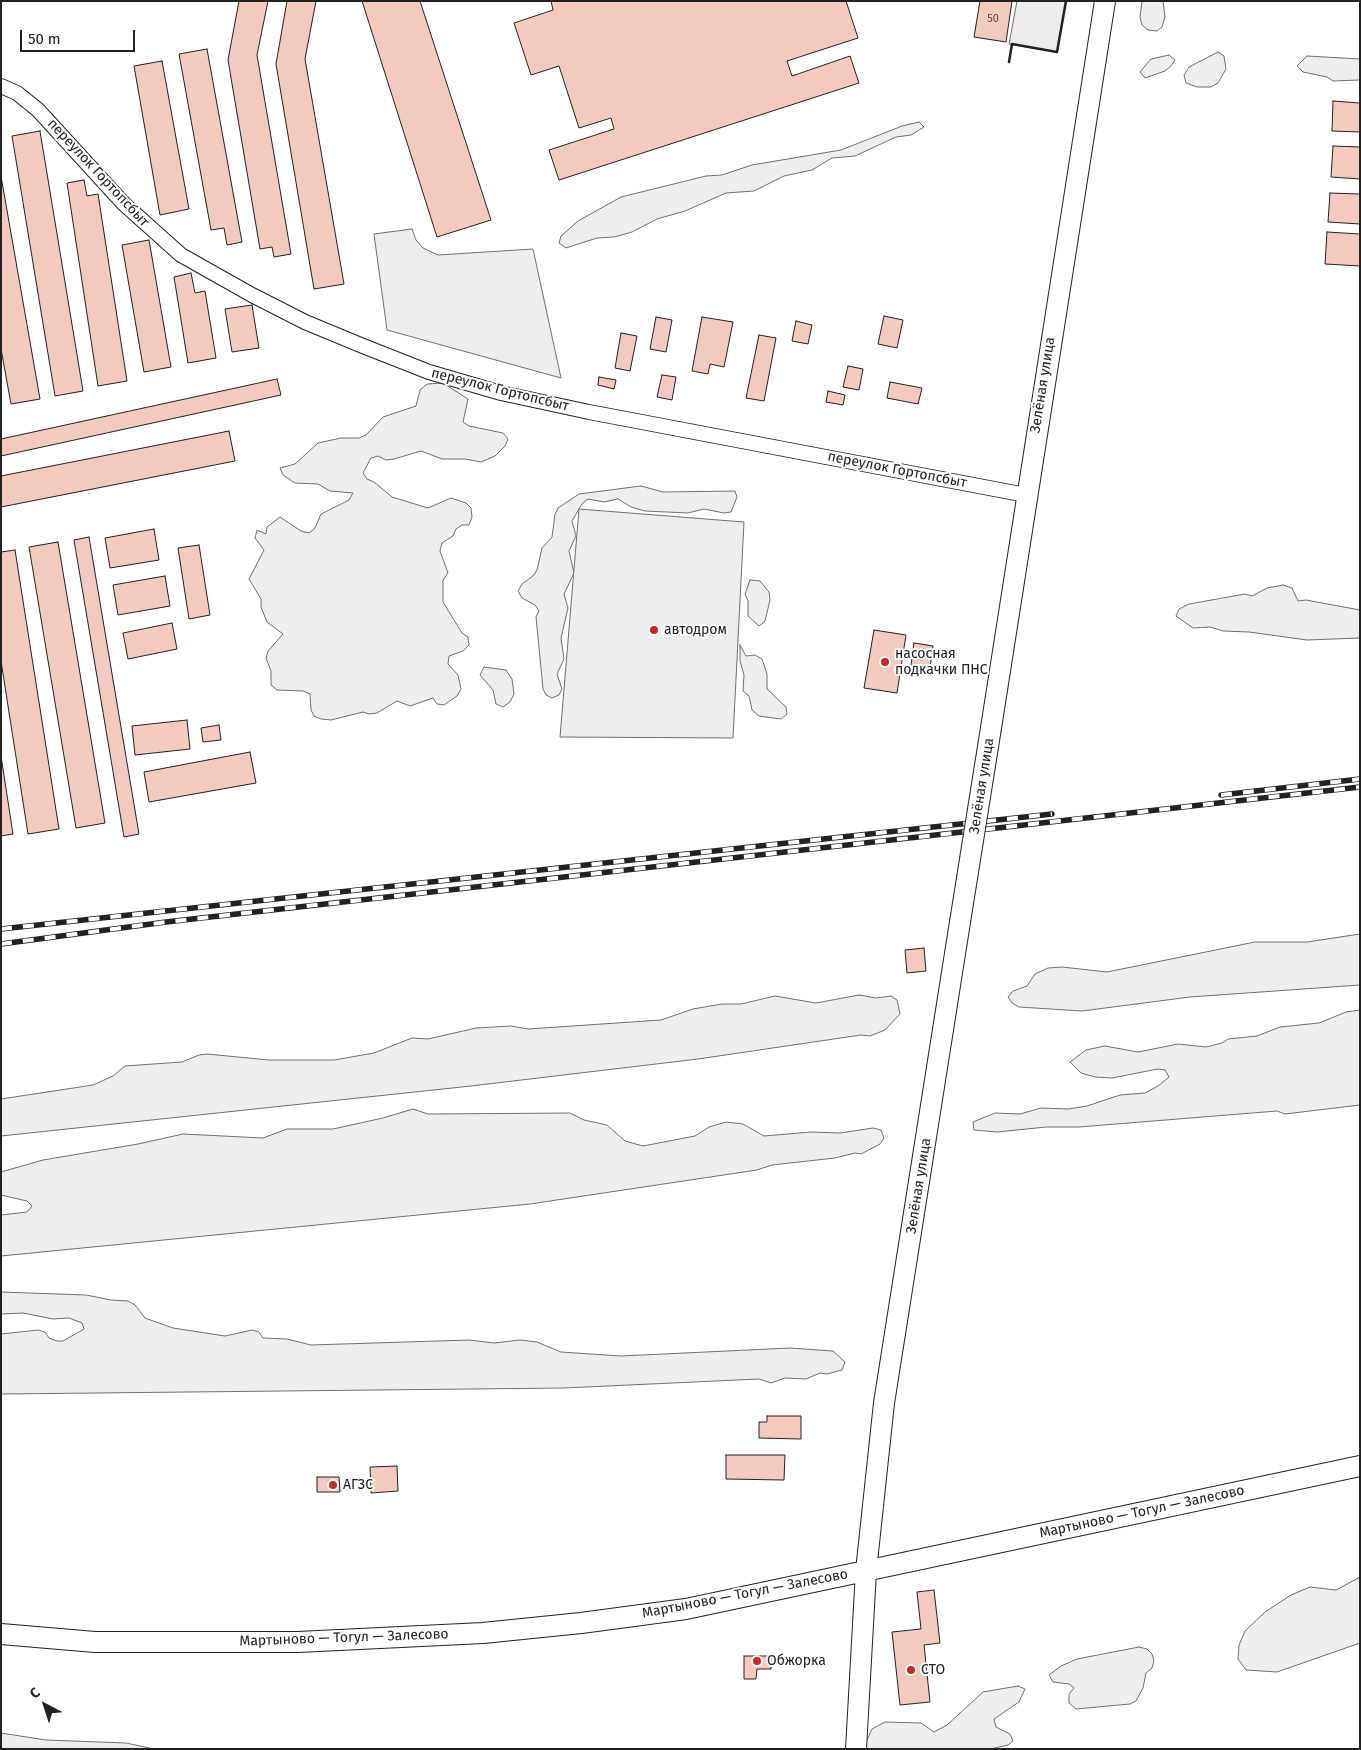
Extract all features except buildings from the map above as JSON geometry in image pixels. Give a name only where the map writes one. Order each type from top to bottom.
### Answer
[{"type":"street","name":"Зелёная улица","points":[[856,1749],[866,1571],[884,1403],[1105,1]]},
{"type":"street","name":"переулок Гортопсбыт","points":[[1,86],[17,93],[38,110],[124,204],[181,254],[252,295],[305,322],[363,346],[429,372],[501,393],[598,414],[1026,494]]},
{"type":"street","name":"Мартыново — Тогул — Залесово","points":[[1,1634],[95,1642],[298,1642],[483,1633],[581,1624],[686,1609],[1360,1466]]},
{"type":"shaded area","points":[[1017,1],[1066,1],[1057,52],[1009,44]]},
{"type":"shaded area","points":[[1142,1],[1163,1],[1165,17],[1162,27],[1157,31],[1148,30],[1142,25],[1140,17]]},
{"type":"shaded area","points":[[1218,52],[1224,56],[1226,69],[1218,83],[1211,87],[1197,87],[1186,83],[1184,75],[1189,67]]},
{"type":"shaded area","points":[[1169,55],[1175,60],[1165,71],[1145,78],[1140,72],[1151,59]]},
{"type":"shaded area","points":[[1307,56],[1360,59],[1360,80],[1333,81],[1327,77],[1303,72],[1297,66]]},
{"type":"shaded area","points":[[919,122],[924,127],[911,135],[896,137],[855,156],[832,158],[812,170],[784,176],[754,191],[726,193],[685,211],[657,219],[632,232],[614,237],[597,238],[566,248],[559,243],[561,236],[578,221],[621,197],[706,176],[722,175],[752,165],[841,150],[902,126]]},
{"type":"shaded area","points":[[412,229],[416,240],[423,248],[438,255],[533,249],[561,378],[387,330],[374,234]]},
{"type":"shaded area","points":[[443,383],[468,399],[463,422],[469,426],[503,433],[508,439],[505,446],[495,456],[481,462],[465,459],[442,459],[421,451],[386,460],[378,456],[371,458],[363,473],[367,479],[374,482],[392,497],[428,508],[451,498],[466,503],[471,508],[472,517],[469,525],[462,525],[456,529],[453,536],[442,543],[440,551],[448,573],[443,580],[443,602],[462,633],[468,637],[469,645],[463,651],[449,656],[448,664],[458,675],[461,689],[457,696],[444,705],[437,704],[433,698],[410,706],[397,701],[377,713],[369,714],[363,712],[331,720],[321,719],[314,716],[311,710],[310,694],[303,691],[277,690],[271,685],[271,671],[266,658],[268,651],[283,634],[267,622],[261,607],[261,599],[249,579],[264,550],[255,538],[257,530],[266,534],[267,527],[280,517],[301,531],[309,533],[315,528],[321,514],[349,500],[353,493],[330,491],[318,484],[295,483],[283,475],[280,468],[295,464],[318,443],[341,438],[359,438],[366,435],[383,417],[416,406],[420,390],[427,384]]},
{"type":"shaded area","points":[[641,486],[663,492],[735,491],[737,497],[731,512],[724,513],[704,509],[688,513],[645,511],[631,507],[618,499],[604,502],[588,499],[582,504],[572,521],[576,536],[569,551],[574,573],[564,594],[568,608],[561,638],[564,659],[557,674],[562,689],[559,695],[552,698],[546,695],[543,689],[536,617],[539,611],[535,605],[522,598],[518,591],[522,584],[533,576],[537,570],[542,548],[552,537],[555,514],[558,508],[579,494]]},
{"type":"shaded area","name":"автодром","points":[[579,509],[744,522],[733,738],[560,737]]},
{"type":"shaded area","points":[[750,580],[760,581],[769,592],[770,600],[765,621],[759,626],[748,616],[748,601],[745,594]]},
{"type":"shaded area","points":[[1283,585],[1292,588],[1298,601],[1306,600],[1360,610],[1360,638],[1307,640],[1249,632],[1223,631],[1210,627],[1193,628],[1176,616],[1179,609],[1189,604],[1245,594],[1252,596],[1267,588]]},
{"type":"shaded area","points":[[740,645],[746,656],[755,655],[762,659],[767,674],[767,689],[786,707],[787,714],[781,719],[759,716],[752,710],[749,696],[743,691],[744,675],[740,661]]},
{"type":"shaded area","points":[[484,667],[506,670],[512,679],[514,694],[510,702],[503,707],[496,704],[493,690],[480,675]]},
{"type":"shaded area","points":[[1360,934],[1360,985],[1190,997],[1082,1011],[1019,1007],[1012,1003],[1008,997],[1013,991],[1027,986],[1035,974],[1048,968],[1062,967],[1107,972],[1255,942],[1307,942]]},
{"type":"shaded area","points":[[859,995],[876,998],[891,996],[897,1000],[900,1014],[885,1030],[870,1036],[861,1035],[698,1059],[471,1086],[1,1136],[1,1099],[93,1085],[113,1076],[125,1066],[182,1062],[207,1054],[269,1060],[334,1060],[374,1053],[412,1038],[428,1039],[476,1028],[511,1026],[528,1029],[661,1020],[693,1009],[722,1004],[741,1004],[775,996],[816,1003]]},
{"type":"shaded area","points":[[1360,1010],[1360,1105],[1285,1114],[1277,1111],[1079,1127],[1046,1127],[997,1132],[974,1130],[973,1122],[995,1113],[1020,1114],[1041,1108],[1068,1109],[1087,1106],[1120,1095],[1145,1093],[1169,1077],[1165,1070],[1158,1069],[1112,1078],[1095,1077],[1081,1073],[1070,1062],[1086,1050],[1105,1046],[1138,1052],[1178,1044],[1206,1047],[1222,1043],[1228,1039],[1257,1036],[1280,1027],[1319,1023],[1346,1012]]},
{"type":"shaded area","points":[[413,1109],[428,1114],[570,1113],[584,1120],[607,1125],[625,1141],[643,1146],[695,1136],[709,1127],[726,1122],[743,1124],[764,1136],[811,1132],[840,1133],[873,1128],[881,1130],[884,1138],[880,1144],[861,1154],[855,1153],[835,1158],[772,1165],[757,1170],[530,1204],[1,1256],[1,1215],[27,1212],[32,1206],[27,1201],[1,1195],[1,1172],[43,1160],[138,1144],[183,1134],[263,1138],[287,1129],[333,1129]]},
{"type":"shaded area","points":[[1,1292],[86,1295],[128,1301],[135,1305],[145,1318],[173,1328],[225,1336],[252,1330],[259,1332],[263,1338],[287,1339],[311,1345],[469,1340],[494,1343],[520,1340],[537,1342],[561,1352],[621,1356],[790,1348],[833,1351],[845,1362],[842,1370],[827,1374],[820,1373],[806,1379],[785,1378],[771,1383],[759,1379],[564,1388],[1,1394],[1,1334],[38,1330],[45,1332],[49,1338],[63,1341],[84,1329],[82,1323],[69,1318],[53,1319],[23,1313],[1,1314]]},
{"type":"shaded area","points":[[1360,1577],[1360,1643],[1277,1672],[1246,1670],[1238,1659],[1239,1645],[1245,1631],[1265,1612],[1291,1595],[1310,1587],[1336,1590]]},
{"type":"shaded area","points":[[1139,1647],[1147,1649],[1152,1654],[1154,1661],[1152,1668],[1146,1673],[1143,1688],[1136,1701],[1130,1704],[1076,1709],[1069,1703],[1069,1694],[1074,1688],[1069,1684],[1053,1682],[1049,1675],[1061,1666],[1077,1659]]},
{"type":"shaded area","points":[[1018,1686],[1025,1689],[1019,1702],[994,1719],[996,1727],[1010,1734],[1013,1741],[1008,1745],[990,1749],[863,1749],[872,1729],[885,1722],[921,1723],[934,1732],[947,1725],[983,1692]]},
{"type":"shaded area","points":[[1,1733],[46,1740],[126,1743],[154,1749],[1,1749]]},
{"type":"railway","points":[[1221,795],[1360,779]]},
{"type":"railway","points":[[1,944],[166,922],[1360,787]]},
{"type":"railway","points":[[1,929],[1052,814]]},
{"type":"wall","points":[[1009,62],[1012,44],[1057,52],[1066,1]]},
{"type":"place","name":"автодром","points":[[654,630]]},
{"type":"place","name":"насосная подкачки ПНС","points":[[885,662]]},
{"type":"place","name":"АГЗС","points":[[333,1485]]},
{"type":"place","name":"Обжорка","points":[[757,1661]]},
{"type":"place","name":"СТО","points":[[911,1670]]}]
